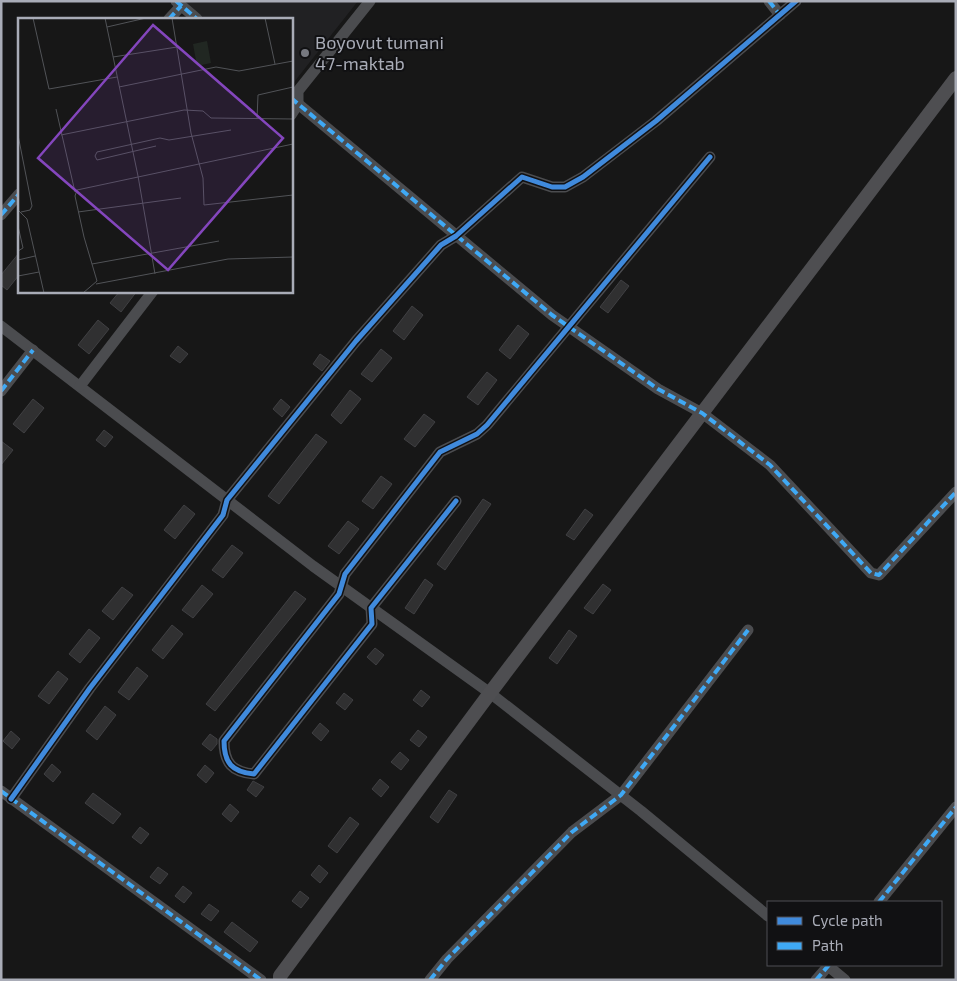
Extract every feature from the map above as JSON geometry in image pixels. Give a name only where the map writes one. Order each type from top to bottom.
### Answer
[{"type":"main road","points":[[280,980],[280,976],[490,693],[956,78]]},
{"type":"street","points":[[370,1],[298,91],[295,101],[456,236],[567,326],[658,389],[702,413],[770,465],[871,573],[879,575],[956,492]]},
{"type":"street","points":[[768,1],[780,15]]},
{"type":"street","points":[[11,799],[90,688],[223,515],[227,500],[356,340],[442,245],[456,236],[522,177],[552,188],[565,187],[584,177],[656,121],[796,1]]},
{"type":"street","points":[[170,18],[178,3],[196,18]]},
{"type":"street","points":[[456,501],[371,608],[372,624],[254,774],[242,773],[231,767],[224,754],[224,741],[339,594],[345,574],[440,452],[477,434],[486,425],[710,157]]},
{"type":"street","points":[[1,215],[18,195]]},
{"type":"street","points":[[80,386],[152,292]]},
{"type":"street","points":[[1,326],[341,586],[490,693],[621,795],[767,915]]},
{"type":"street","points":[[1,390],[33,350]]},
{"type":"street","points":[[430,980],[447,959],[572,832],[621,795],[748,630]]},
{"type":"street","points":[[1,791],[261,980]]},
{"type":"street","points":[[880,901],[956,807]]},
{"type":"street","points":[[816,980],[827,966]]},
{"type":"street","points":[[829,966],[845,980]]},
{"type":"shaded area","name":"Boyovut tumani 47-maktab","points":[[182,1],[358,1],[292,85],[292,18],[202,18]]},
{"type":"building","points":[[18,254],[18,276],[7,290],[1,285],[1,275]]},
{"type":"building","points":[[621,280],[629,286],[608,313],[600,307]]},
{"type":"building","points":[[119,292],[136,292],[121,312],[110,303]]},
{"type":"building","points":[[412,306],[423,315],[404,340],[393,331]]},
{"type":"building","points":[[98,320],[109,329],[89,354],[78,345]]},
{"type":"building","points":[[518,325],[529,334],[510,359],[499,350]]},
{"type":"building","points":[[178,346],[188,354],[180,363],[170,356]]},
{"type":"building","points":[[381,349],[392,358],[372,382],[361,374]]},
{"type":"building","points":[[320,354],[330,361],[322,371],[313,364]]},
{"type":"building","points":[[487,372],[497,380],[478,405],[467,397]]},
{"type":"building","points":[[350,390],[361,399],[341,424],[331,415]]},
{"type":"building","points":[[33,399],[44,408],[24,433],[13,424]]},
{"type":"building","points":[[281,399],[290,407],[282,417],[273,409]]},
{"type":"building","points":[[424,414],[435,422],[415,447],[404,439]]},
{"type":"building","points":[[104,430],[113,437],[105,447],[96,440]]},
{"type":"building","points":[[316,434],[327,442],[279,504],[268,496]]},
{"type":"building","points":[[1,441],[13,450],[1,465]]},
{"type":"building","points":[[381,476],[392,484],[373,509],[362,501]]},
{"type":"building","points":[[483,499],[491,504],[445,570],[437,564]]},
{"type":"building","points":[[184,505],[195,514],[175,539],[164,530]]},
{"type":"building","points":[[585,509],[593,515],[574,540],[566,535]]},
{"type":"building","points":[[348,521],[359,529],[339,554],[328,546]]},
{"type":"building","points":[[232,545],[243,553],[223,578],[212,570]]},
{"type":"building","points":[[425,579],[433,585],[414,614],[405,608]]},
{"type":"building","points":[[603,584],[611,590],[593,614],[584,608]]},
{"type":"building","points":[[202,585],[213,594],[193,618],[182,610]]},
{"type":"building","points":[[122,587],[133,595],[113,620],[102,611]]},
{"type":"building","points":[[295,591],[306,599],[215,711],[206,704]]},
{"type":"building","points":[[172,625],[183,634],[163,659],[152,650]]},
{"type":"building","points":[[89,629],[100,638],[80,663],[69,654]]},
{"type":"building","points":[[569,630],[577,636],[557,664],[549,658]]},
{"type":"building","points":[[375,648],[384,655],[376,665],[367,657]]},
{"type":"building","points":[[137,667],[148,676],[129,700],[118,692]]},
{"type":"building","points":[[58,671],[68,679],[49,704],[38,696]]},
{"type":"building","points":[[421,690],[430,697],[422,707],[413,700]]},
{"type":"building","points":[[344,693],[353,700],[345,710],[336,703]]},
{"type":"building","points":[[105,706],[116,715],[97,740],[86,731]]},
{"type":"building","points":[[320,723],[329,731],[321,741],[312,733]]},
{"type":"building","points":[[418,730],[427,737],[419,747],[410,740]]},
{"type":"building","points":[[11,731],[20,739],[12,749],[3,741]]},
{"type":"building","points":[[210,734],[217,739],[217,744],[211,751],[202,744]]},
{"type":"building","points":[[400,752],[409,760],[401,770],[391,762]]},
{"type":"building","points":[[52,764],[61,772],[53,782],[44,774]]},
{"type":"building","points":[[205,765],[214,773],[206,783],[197,775]]},
{"type":"building","points":[[380,779],[389,787],[381,797],[372,789]]},
{"type":"building","points":[[253,781],[264,787],[256,797],[247,790]]},
{"type":"building","points":[[449,790],[457,795],[438,823],[430,817]]},
{"type":"building","points":[[93,793],[121,814],[113,824],[85,803]]},
{"type":"building","points":[[230,804],[239,812],[231,822],[222,814]]},
{"type":"building","points":[[350,817],[359,824],[337,853],[328,846]]},
{"type":"building","points":[[140,827],[149,834],[141,844],[132,837]]},
{"type":"building","points":[[319,865],[328,873],[320,883],[311,875]]},
{"type":"building","points":[[158,867],[168,874],[160,884],[150,877]]},
{"type":"building","points":[[183,886],[192,893],[184,903],[175,896]]},
{"type":"building","points":[[300,891],[309,898],[301,908],[292,901]]},
{"type":"building","points":[[209,904],[219,911],[211,921],[201,914]]},
{"type":"building","points":[[232,922],[258,942],[250,952],[224,932]]},
{"type":"marked path","points":[[176,1],[196,18]]},
{"type":"marked path","points":[[769,1],[780,15]]},
{"type":"marked path","points":[[170,18],[181,6]]},
{"type":"marked path","points":[[292,99],[552,315],[658,389],[702,413],[770,465],[871,573],[879,575],[956,492]]},
{"type":"marked path","points":[[1,215],[18,195]]},
{"type":"marked path","points":[[1,391],[33,350]]},
{"type":"marked path","points":[[430,980],[447,959],[572,832],[621,795],[748,630]]},
{"type":"marked path","points":[[1,791],[261,980]]},
{"type":"marked path","points":[[880,901],[956,807]]},
{"type":"marked path","points":[[816,980],[828,966]]},
{"type":"cycle path","points":[[11,799],[90,688],[223,515],[227,500],[356,341],[441,245],[456,236],[522,177],[552,187],[565,187],[583,177],[656,121],[796,1]]},
{"type":"cycle path","points":[[456,501],[371,608],[372,624],[254,774],[240,771],[231,765],[224,749],[224,741],[339,594],[345,574],[440,452],[477,434],[487,425],[710,157]]},
{"type":"place","name":"Boyovut tumani 47-maktab","points":[[305,53]]}]
